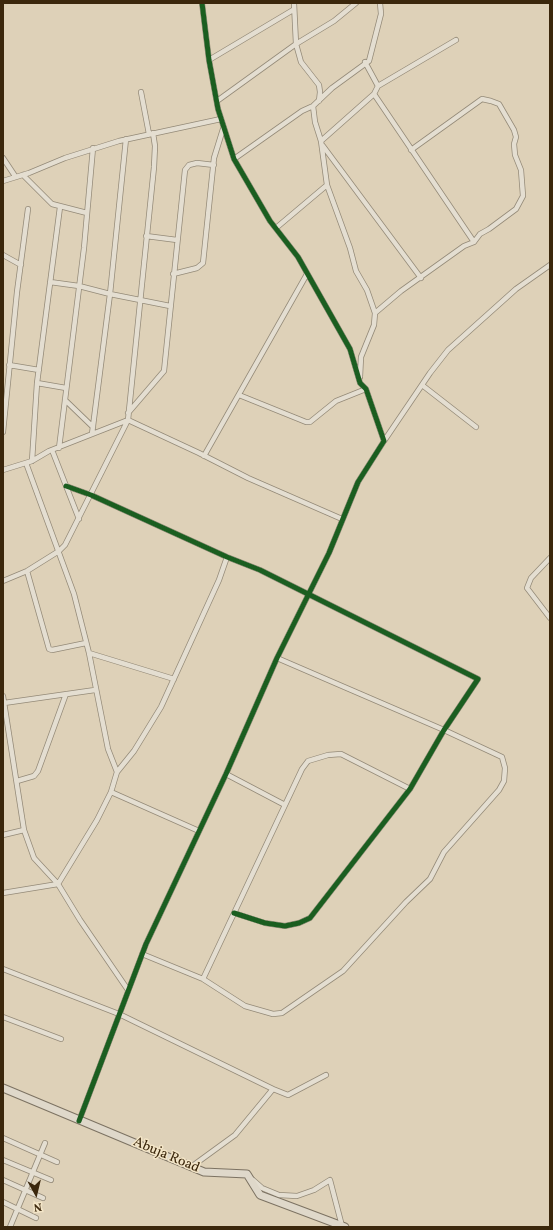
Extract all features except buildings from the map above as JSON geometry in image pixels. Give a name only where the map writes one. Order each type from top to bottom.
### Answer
[{"type":"main road","name":"Abuja Road","points":[[3,1088],[204,1172],[247,1174]]},
{"type":"main road","points":[[247,1174],[260,1195],[343,1226]]},
{"type":"street","points":[[202,3],[209,60],[217,101],[223,128],[234,159],[276,228],[298,257],[350,349],[360,383],[366,389],[384,441]]},
{"type":"street","points":[[294,3],[293,10],[296,44],[301,62],[319,85],[319,101]]},
{"type":"street","points":[[217,101],[296,44],[334,21],[356,3]]},
{"type":"street","points":[[234,159],[302,111],[313,106],[365,62],[369,61],[381,14],[380,3]]},
{"type":"street","points":[[209,60],[293,10]]},
{"type":"street","points":[[321,143],[374,94],[378,86],[456,40]]},
{"type":"street","points":[[365,62],[378,86]]},
{"type":"street","points":[[3,581],[27,571],[59,551],[65,545],[128,420],[155,146],[141,92]]},
{"type":"street","points":[[374,94],[474,242]]},
{"type":"street","points":[[375,313],[401,291],[464,246],[474,242],[480,234],[489,229],[516,208],[523,196],[521,170],[514,150],[516,137],[514,130],[499,104],[482,100],[411,150]]},
{"type":"street","points":[[313,106],[328,185],[356,270],[367,290],[375,313],[374,325],[361,357],[360,383]]},
{"type":"street","points":[[3,180],[23,175],[93,148],[151,133],[221,119]]},
{"type":"street","points":[[173,274],[197,268],[203,263],[214,158],[223,128]]},
{"type":"street","points":[[92,434],[110,294],[126,139]]},
{"type":"street","points":[[321,143],[421,278]]},
{"type":"street","points":[[59,448],[79,286],[93,148]]},
{"type":"street","points":[[3,158],[15,176]]},
{"type":"street","points":[[128,413],[164,371],[185,170],[190,165],[197,163],[214,165]]},
{"type":"street","points":[[23,175],[46,199],[60,207],[87,213]]},
{"type":"street","points":[[276,228],[328,185]]},
{"type":"street","points":[[32,461],[37,383],[60,207]]},
{"type":"street","points":[[3,432],[9,365],[28,209]]},
{"type":"street","points":[[146,236],[177,240]]},
{"type":"street","points":[[3,255],[21,266]]},
{"type":"street","points":[[79,1121],[142,954],[226,774],[277,658],[329,553],[358,482],[430,373],[448,350],[516,289],[550,265]]},
{"type":"street","points":[[204,456],[307,274]]},
{"type":"street","points":[[50,282],[79,286],[140,301],[170,306]]},
{"type":"street","points":[[9,365],[39,370]]},
{"type":"street","points":[[37,383],[66,388]]},
{"type":"street","points":[[422,385],[476,427]]},
{"type":"street","points":[[239,394],[306,422],[310,422],[336,401],[366,389]]},
{"type":"street","points":[[65,400],[93,427]]},
{"type":"street","points":[[3,470],[32,461],[52,450],[128,420],[248,478],[342,518]]},
{"type":"street","points":[[52,450],[79,519]]},
{"type":"street","points":[[26,463],[74,594],[89,653],[95,690],[108,749],[117,772]]},
{"type":"street","points":[[66,486],[91,495],[226,557],[260,570],[478,679],[444,730],[410,789],[310,918],[299,923],[285,926],[265,923],[234,913]]},
{"type":"street","points":[[3,894],[58,884],[97,820],[111,792],[117,772],[134,751],[161,707],[219,580],[226,557]]},
{"type":"street","points":[[550,558],[531,578],[527,588],[550,618]]},
{"type":"street","points":[[27,571],[49,649],[52,650],[86,643]]},
{"type":"street","points":[[89,653],[174,679]]},
{"type":"street","points":[[142,954],[203,979],[245,1006],[273,1014],[282,1013],[343,971],[406,902],[430,879],[444,852],[499,790],[504,781],[505,768],[502,757],[444,730],[277,658]]},
{"type":"street","points":[[4,703],[95,690]]},
{"type":"street","points":[[17,781],[34,776],[38,771],[66,694]]},
{"type":"street","points":[[3,696],[24,830],[34,858],[58,884],[80,920],[128,990]]},
{"type":"street","points":[[203,979],[302,769],[308,762],[328,755],[341,754],[410,789]]},
{"type":"street","points":[[226,774],[285,805]]},
{"type":"street","points":[[111,792],[199,831]]},
{"type":"street","points":[[3,835],[24,830]]},
{"type":"street","points":[[3,970],[119,1014],[288,1095],[326,1075]]},
{"type":"street","points":[[3,1017],[61,1039]]},
{"type":"street","points":[[191,1167],[235,1135],[273,1089]]},
{"type":"street","points":[[3,1138],[57,1162]]},
{"type":"street","points":[[10,1227],[45,1143]]},
{"type":"street","points":[[3,1160],[51,1180]]},
{"type":"street","points":[[247,1174],[262,1188],[279,1195],[297,1196],[314,1190],[330,1180],[343,1226]]},
{"type":"street","points":[[3,1180],[43,1198]]},
{"type":"street","points":[[3,1202],[36,1218]]},
{"type":"cycle path","points":[[79,1121],[146,944],[226,774],[277,658],[329,553],[358,482],[384,441],[366,389],[360,383],[350,349],[298,257],[270,221],[234,159],[218,109],[209,60],[202,3]]},
{"type":"cycle path","points":[[66,486],[91,495],[227,557],[260,570],[478,679],[444,730],[410,789],[310,918],[299,923],[285,926],[265,923],[234,913]]}]
